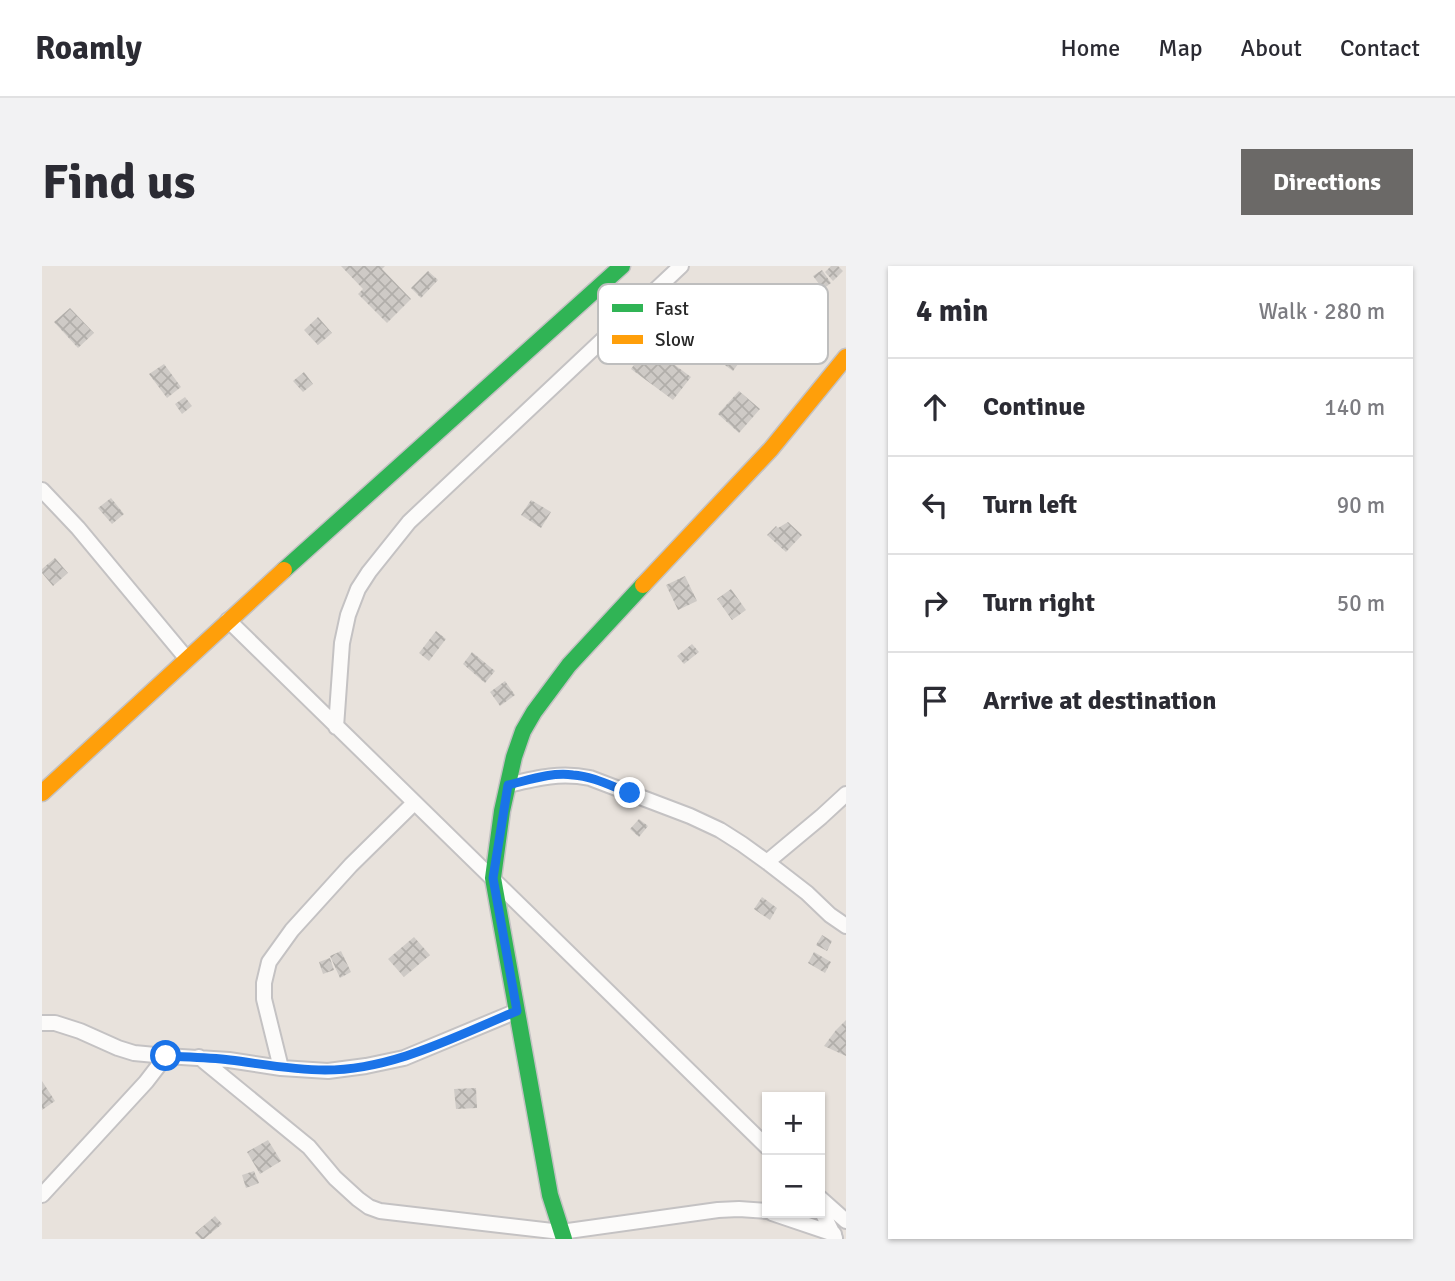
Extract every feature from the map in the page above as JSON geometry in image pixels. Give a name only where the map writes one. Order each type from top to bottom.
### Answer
[{"type":"street","points":[[602,284],[622,266]]},
{"type":"street","points":[[662,284],[681,266]]},
{"type":"street","points":[[42,793],[228,620],[598,288]]},
{"type":"street","points":[[336,727],[338,680],[348,615],[358,589],[369,572],[409,522],[598,344]]},
{"type":"street","points":[[563,1235],[550,1195],[493,878],[514,757],[523,731],[534,712],[569,665],[771,449],[846,357]]},
{"type":"street","points":[[42,490],[78,528],[187,659]]},
{"type":"street","points":[[228,620],[762,1142]]},
{"type":"street","points":[[508,785],[558,774],[574,775],[590,778],[690,816],[742,844],[807,892],[830,915],[846,926]]},
{"type":"street","points":[[767,862],[846,794]]},
{"type":"street","points":[[281,1068],[264,999],[264,983],[269,962],[292,930],[414,803]]},
{"type":"street","points":[[42,1023],[55,1023],[80,1031],[134,1053],[200,1057],[281,1068],[328,1070],[404,1058],[517,1011]]},
{"type":"street","points":[[42,1195],[146,1082],[166,1056]]},
{"type":"street","points":[[200,1057],[301,1140],[358,1199],[380,1211],[563,1235],[718,1210],[762,1211]]},
{"type":"street","points":[[833,1208],[846,1220]]},
{"type":"street","points":[[785,1218],[835,1237],[833,1208]]},
{"type":"building","points":[[341,266],[385,266],[382,269],[411,299],[387,323],[358,294],[363,289]]},
{"type":"building","points":[[831,266],[838,266],[843,271],[833,281],[825,272]]},
{"type":"building","points":[[822,270],[831,283],[819,284],[813,276]]},
{"type":"building","points":[[428,271],[438,280],[421,298],[411,288]]},
{"type":"building","points":[[70,308],[94,333],[78,348],[54,322]]},
{"type":"building","points":[[318,317],[332,333],[318,345],[304,330]]},
{"type":"building","points":[[164,364],[181,387],[167,398],[149,374]]},
{"type":"building","points":[[635,364],[674,364],[691,377],[673,400],[631,369]]},
{"type":"building","points":[[723,364],[738,364],[733,371]]},
{"type":"building","points":[[304,372],[313,384],[303,392],[293,381]]},
{"type":"building","points":[[739,391],[760,409],[739,433],[718,414]]},
{"type":"building","points":[[185,397],[192,406],[182,414],[175,404]]},
{"type":"building","points":[[111,498],[124,514],[112,524],[98,508]]},
{"type":"building","points":[[531,500],[551,512],[541,528],[521,515]]},
{"type":"building","points":[[788,522],[802,535],[786,552],[767,535],[776,526],[778,528]]},
{"type":"building","points":[[55,558],[68,573],[53,586],[42,573],[42,569]]},
{"type":"building","points":[[685,576],[697,601],[678,610],[666,585]]},
{"type":"building","points":[[731,589],[746,610],[732,620],[717,599]]},
{"type":"building","points":[[436,631],[446,639],[429,661],[419,653]]},
{"type":"building","points":[[692,644],[699,652],[684,664],[677,656]]},
{"type":"building","points":[[472,652],[495,671],[485,683],[463,664]]},
{"type":"building","points":[[505,681],[515,695],[500,706],[490,692]]},
{"type":"building","points":[[639,819],[648,826],[639,837],[630,829]]},
{"type":"building","points":[[762,897],[777,908],[770,920],[754,909]]},
{"type":"building","points":[[822,935],[832,941],[827,951],[816,945]]},
{"type":"building","points":[[414,937],[430,955],[404,977],[388,959]]},
{"type":"building","points":[[341,951],[351,972],[340,978],[330,956]]},
{"type":"building","points":[[814,952],[831,962],[825,973],[808,963]]},
{"type":"building","points":[[330,958],[334,970],[323,974],[319,962]]},
{"type":"building","points":[[846,1020],[846,1056],[824,1046]]},
{"type":"building","points":[[42,1081],[55,1101],[42,1110]]},
{"type":"building","points":[[476,1088],[477,1108],[456,1109],[454,1089]]},
{"type":"building","points":[[268,1140],[281,1161],[260,1174],[247,1152]]},
{"type":"building","points":[[254,1171],[259,1183],[246,1188],[242,1175]]},
{"type":"building","points":[[215,1216],[222,1224],[201,1239],[195,1233]]},
{"type":"traffic: fast","points":[[602,284],[622,266]]},
{"type":"traffic: fast","points":[[284,570],[598,288]]},
{"type":"traffic: fast","points":[[564,1239],[550,1195],[493,878],[502,811],[514,757],[523,731],[569,665],[643,585]]},
{"type":"traffic: slow","points":[[643,585],[771,449],[846,357]]},
{"type":"traffic: slow","points":[[42,793],[284,570]]},
{"type":"route","points":[[166,1056],[200,1057],[293,1069],[328,1070],[366,1066],[404,1058],[517,1011],[493,878],[508,785],[558,774],[574,775],[630,793]]}]
